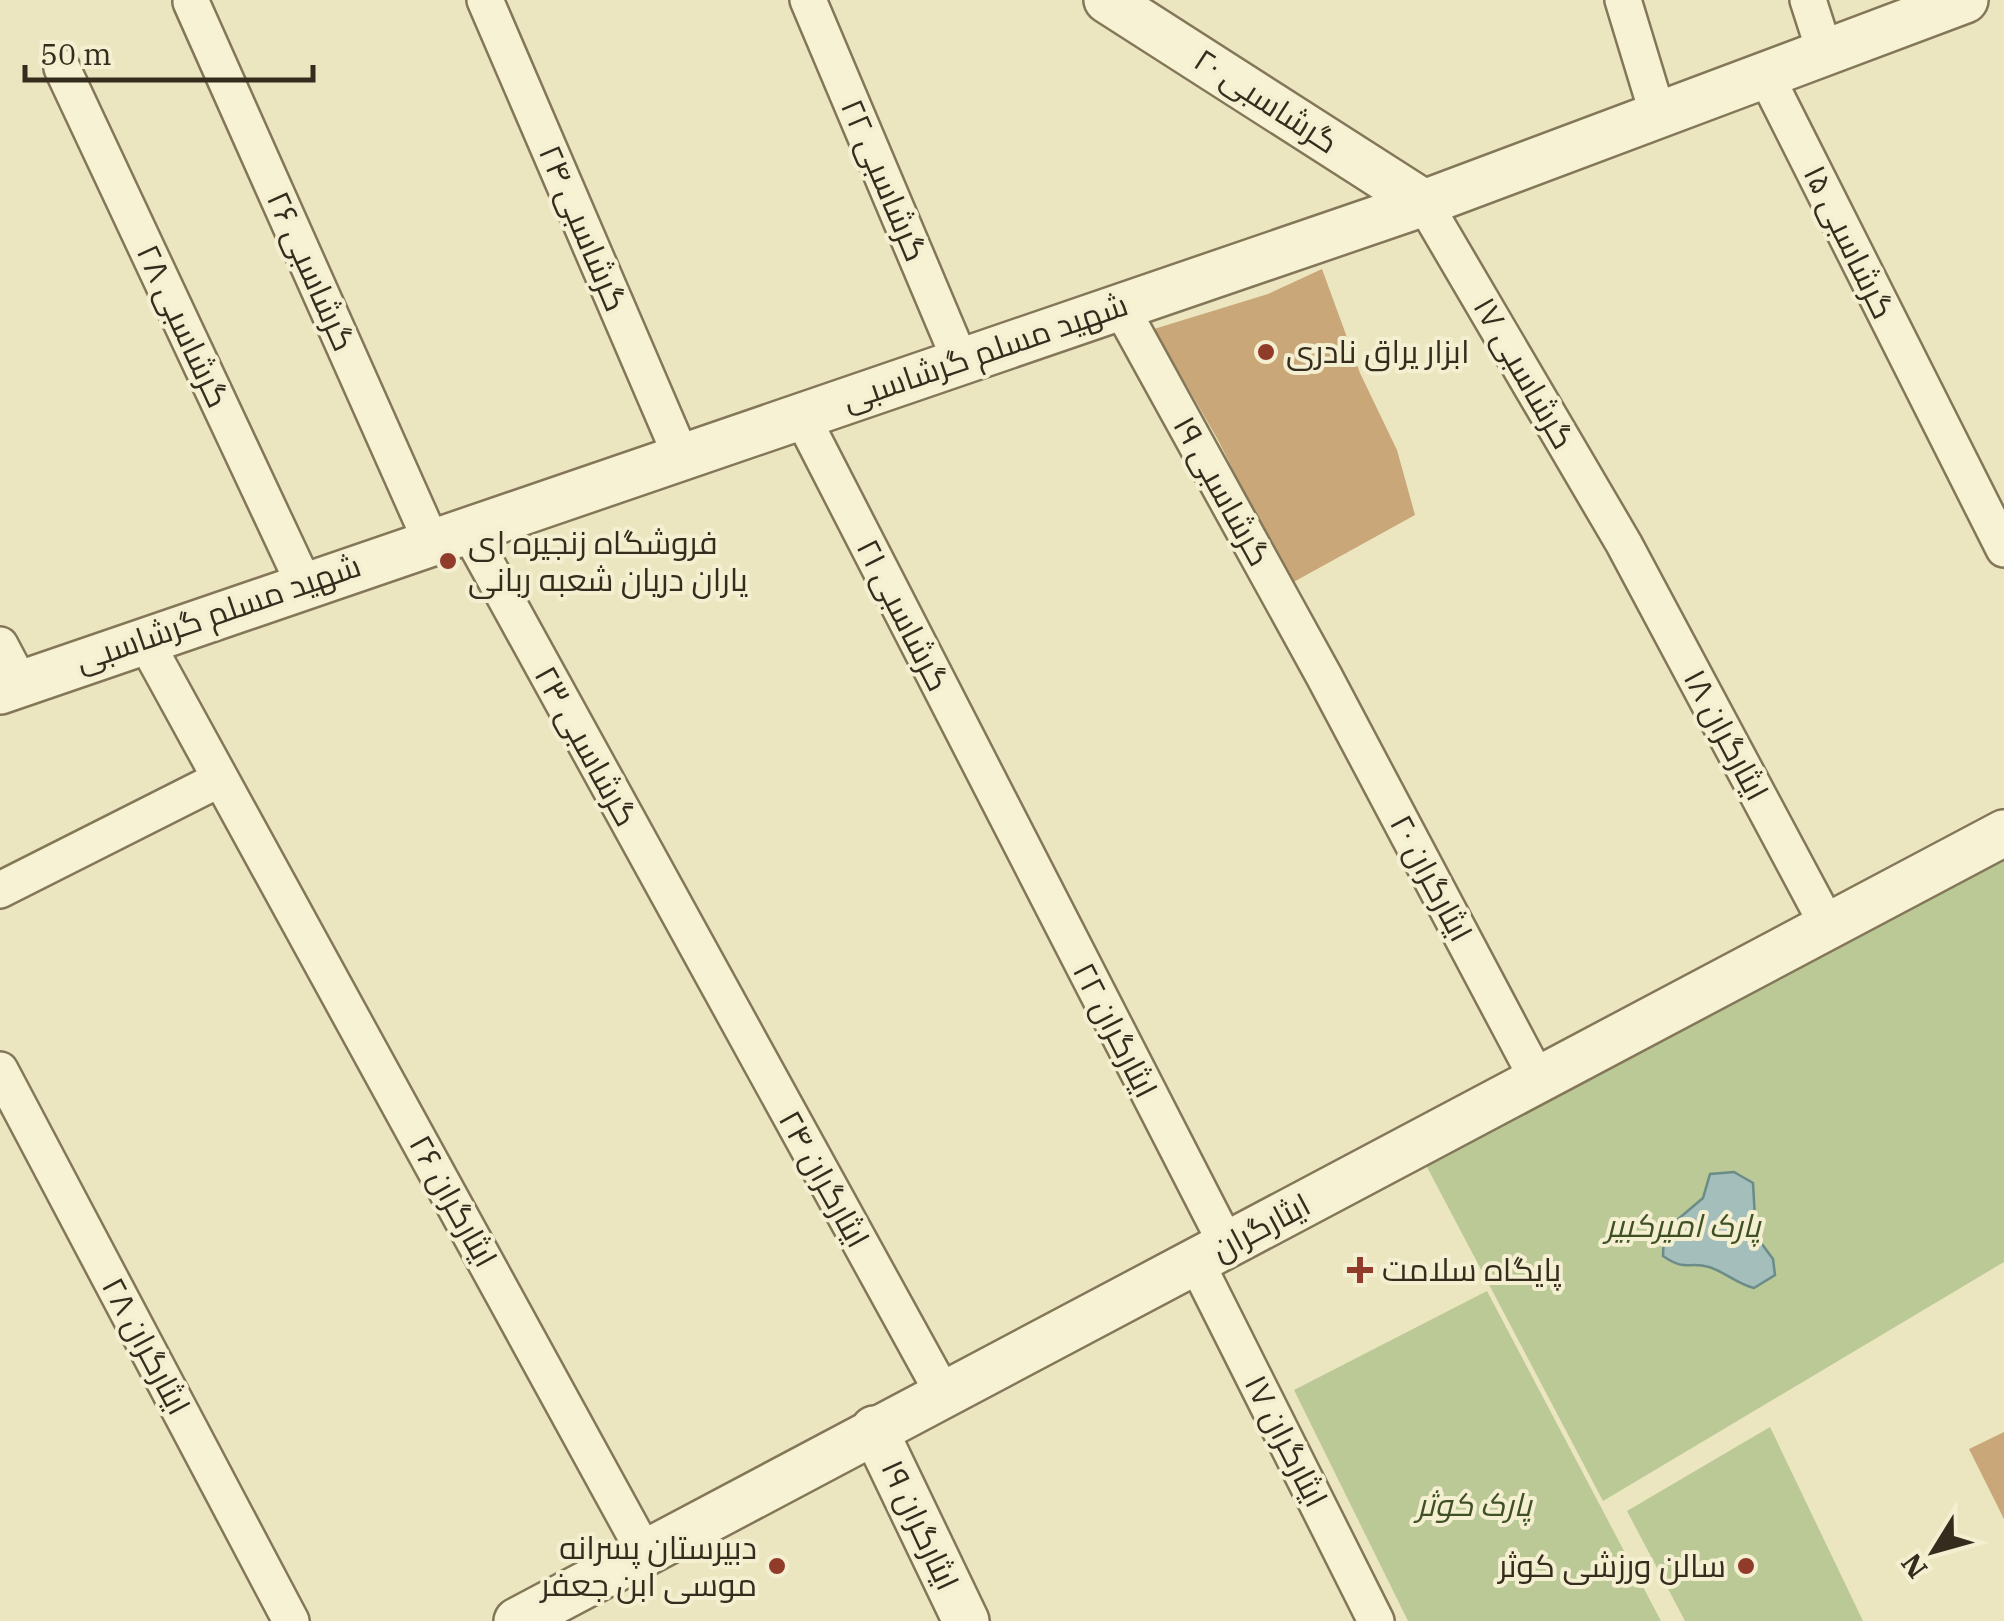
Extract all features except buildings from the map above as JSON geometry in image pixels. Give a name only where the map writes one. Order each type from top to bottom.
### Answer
[{"type":"street","name":"گرشاسبی ۲۴","points":[[484,0],[681,456]]},
{"type":"street","name":"گرشاسبی ۲۲","points":[[808,0],[960,360]]},
{"type":"street","name":"گرشاسبی ۲۰","points":[[1107,0],[1424,202]]},
{"type":"street","points":[[1623,0],[1658,115]]},
{"type":"street","points":[[1808,0],[1825,53]]},
{"type":"street","name":"شهید مسلم گرشاسبی","points":[[6,672],[144,638],[1424,202],[1966,0]]},
{"type":"street","name":"گرشاسبی ۲۶","points":[[191,2],[449,535]]},
{"type":"street","name":"گرشاسبی ۲۸","points":[[62,68],[304,584]]},
{"type":"street","name":"گرشاسبی ۱۵","points":[[1766,74],[2004,549]]},
{"type":"street","name":"گرشاسبی ۱۷","points":[[1424,202],[1624,544]]},
{"type":"street","name":"گرشاسبی ۱۹","points":[[1120,306],[1324,676]]},
{"type":"street","name":"گرشاسبی ۲۱","points":[[802,415],[1004,816]]},
{"type":"street","name":"گرشاسبی ۲۳","points":[[449,535],[705,964]]},
{"type":"street","name":"ایثارگران ۱۸","points":[[1624,544],[1828,926]]},
{"type":"street","name":"ایثارگران ۲۶","points":[[144,638],[645,1553]]},
{"type":"street","name":"ایثارگران ۲۰","points":[[1324,676],[1538,1080]]},
{"type":"street","points":[[0,890],[220,780]]},
{"type":"street","name":"ایثارگران ۲۲","points":[[1004,816],[1211,1253]]},
{"type":"street","name":"ایثارگران","points":[[517,1621],[2004,833]]},
{"type":"street","name":"ایثارگران ۲۴","points":[[705,964],[944,1395]]},
{"type":"street","name":"ایثارگران ۲۸","points":[[0,1070],[291,1621]]},
{"type":"street","name":"ایثارگران ۱۷","points":[[1211,1253],[1376,1621]]},
{"type":"street","name":"ایثارگران ۱۹","points":[[874,1429],[966,1621]]},
{"type":"green space","name":"پارک امیرکبیر","points":[[2004,834],[2004,1262],[1603,1501],[1417,1148]]},
{"type":"green space","name":"پارک کوثر","points":[[1487,1291],[1661,1621],[1408,1621],[1294,1390]]},
{"type":"green space","name":"سالن ورزشی کوثر","points":[[1770,1427],[1863,1621],[1685,1621],[1627,1511]]},
{"type":"water","points":[[1734,1172],[1753,1183],[1756,1236],[1773,1259],[1775,1275],[1754,1288],[1709,1267],[1682,1265],[1663,1256],[1664,1231],[1703,1198],[1710,1174]]},
{"type":"place","name":"ابزار یراق نادری","points":[[1266,352]]},
{"type":"place","name":"فروشگاه زنجیره ای یاران دریان شعبه ربانی","points":[[448,561]]},
{"type":"place","name":"پایگاه سلامت","points":[[1360,1270]]},
{"type":"place","name":"دبیرستان پسرانه موسی ابن جعفر","points":[[777,1566]]},
{"type":"place","name":"سالن ورزشی کوثر","points":[[1746,1566]]}]
